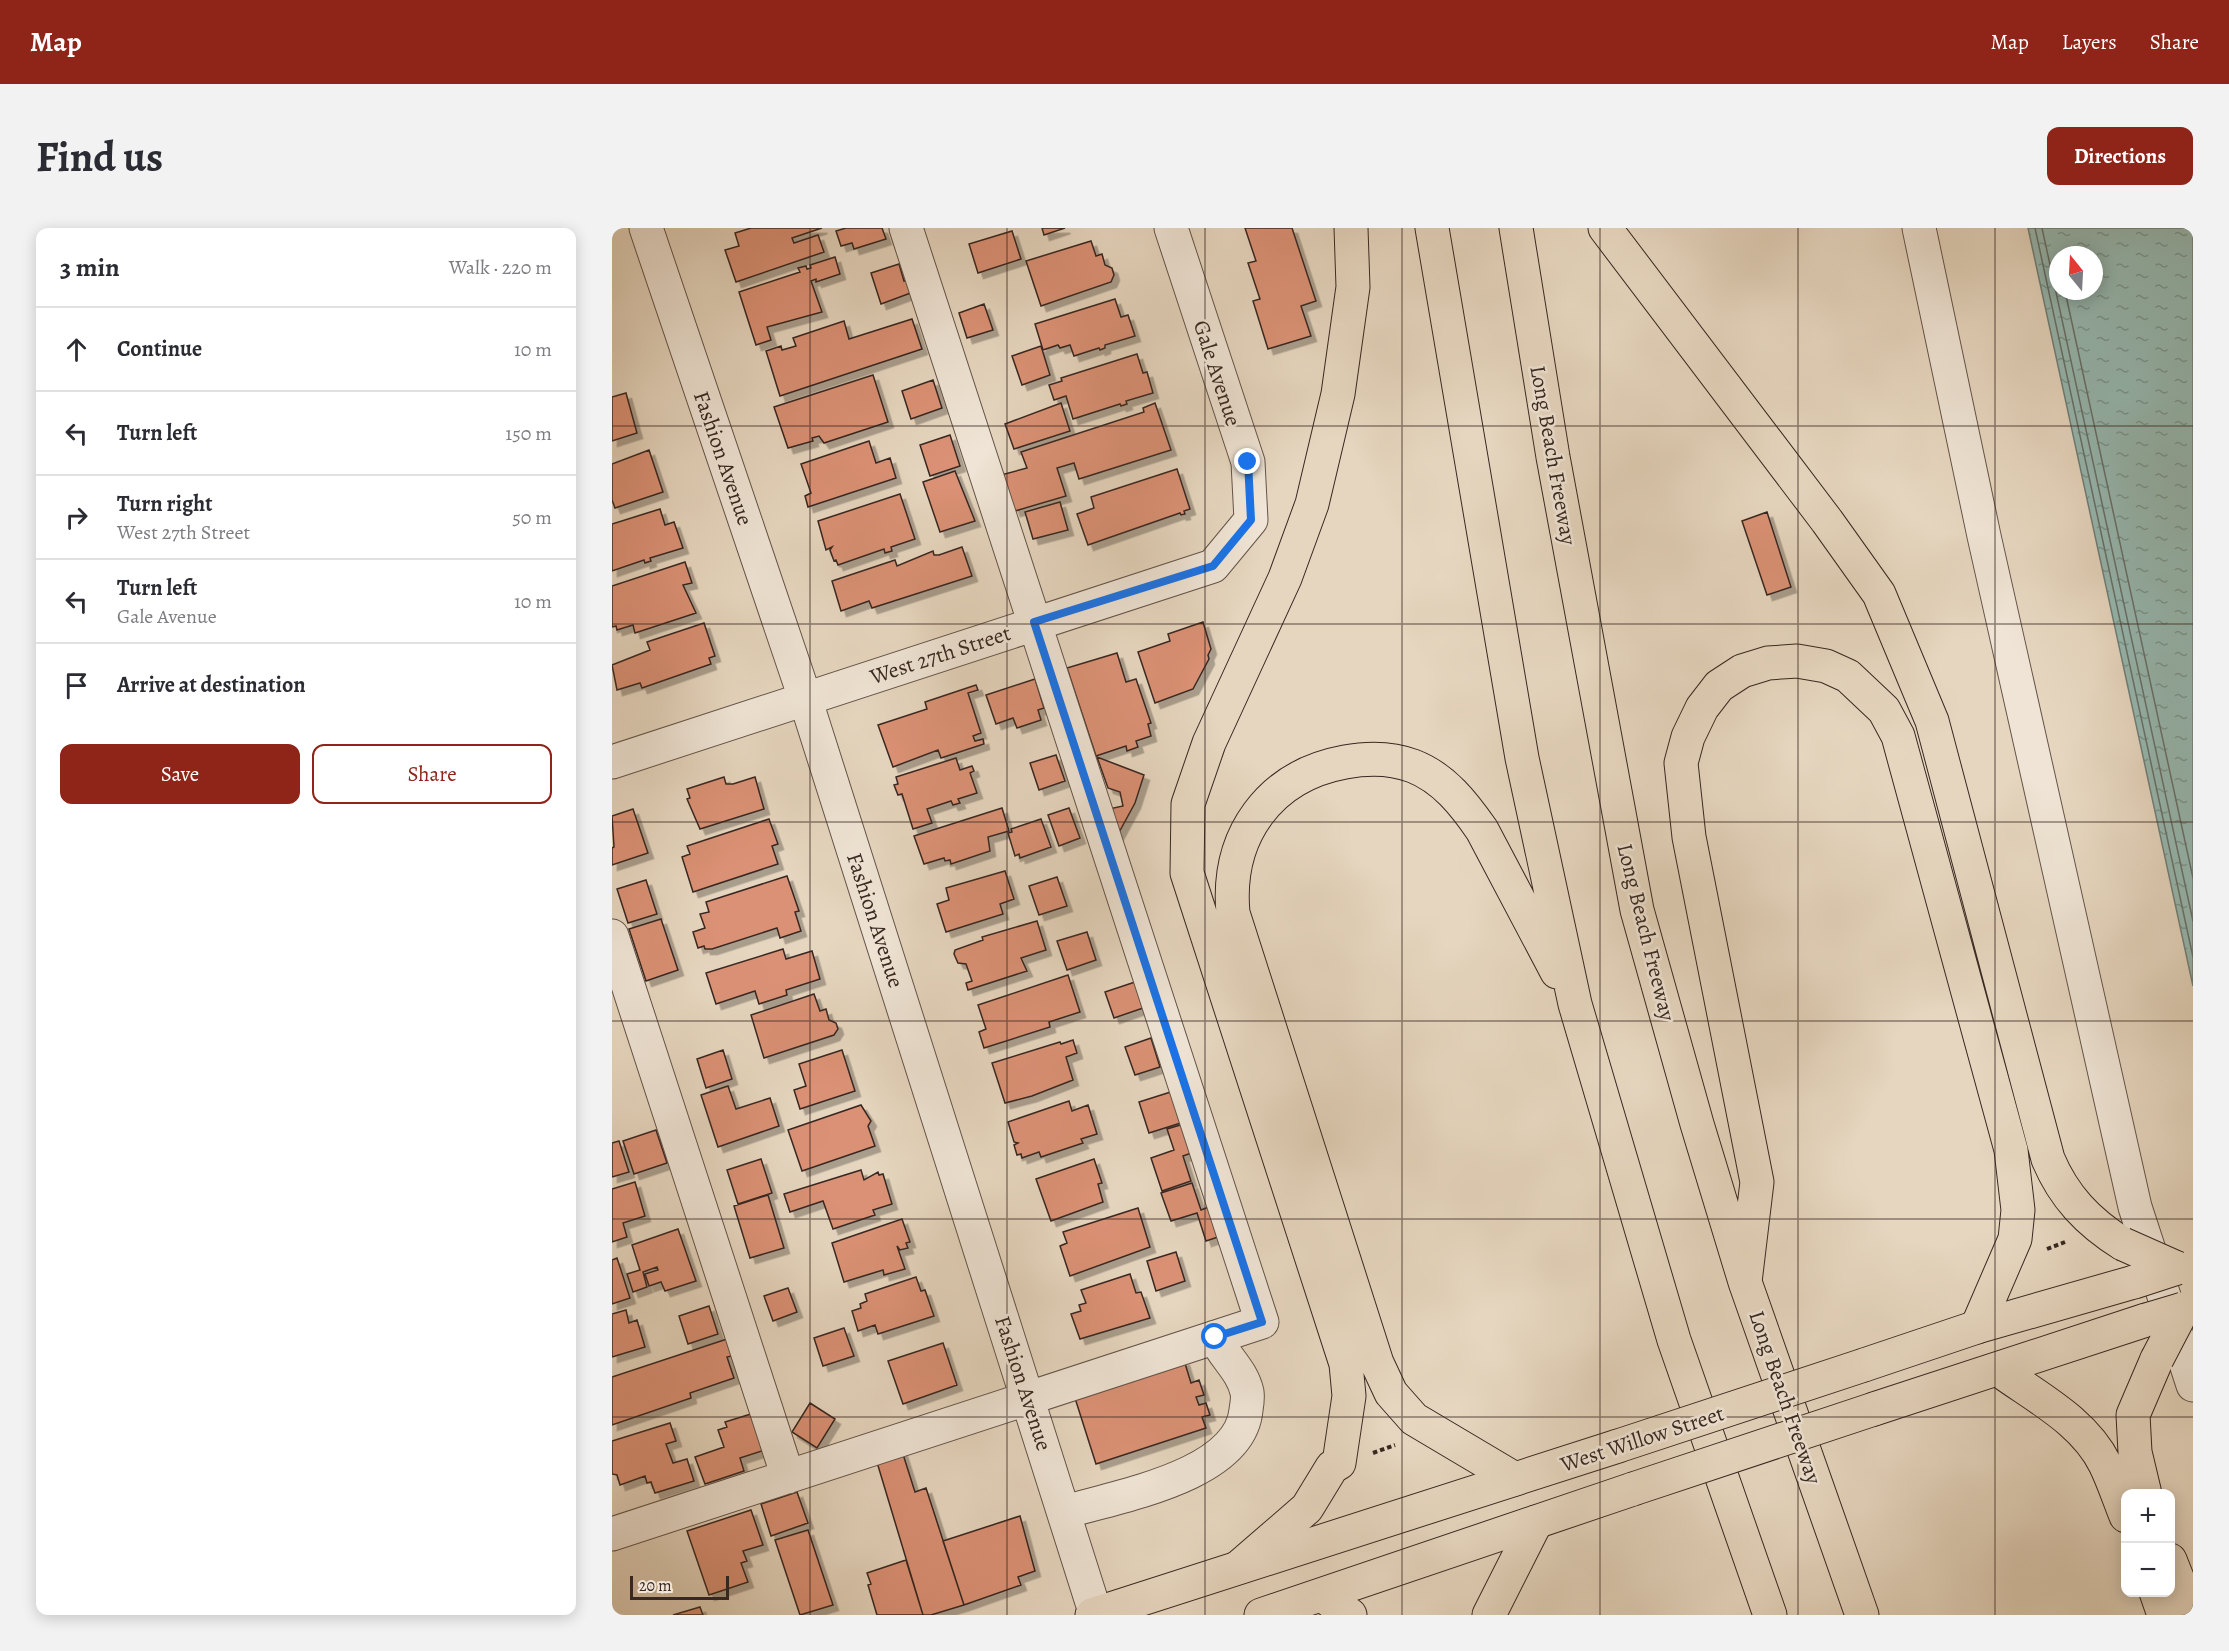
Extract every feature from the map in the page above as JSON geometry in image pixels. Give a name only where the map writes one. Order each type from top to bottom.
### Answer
[{"type":"main road","points":[[1240,1566],[1307,1508],[1332,1467],[1339,1462],[1349,1396],[1346,1364],[1187,873],[1188,804],[1209,743],[1285,579],[1312,504],[1338,394],[1353,287],[1351,228]]},
{"type":"main road","points":[[1432,228],[1522,758],[1575,1004],[1674,1340],[1770,1615]]},
{"type":"main road","name":"Long Beach Freeway","points":[[1516,228],[1553,457],[1637,909],[1697,1124],[1746,1281],[1862,1615]]},
{"type":"main road","points":[[1605,228],[1827,521],[1879,594],[1932,722],[2048,1159],[2057,1179],[2085,1216],[2123,1244],[2185,1266]]},
{"type":"main road","points":[[1746,1281],[1757,1182],[1691,848],[1681,764],[1688,737],[1702,708],[1719,686],[1742,671],[1768,663],[1797,661],[1826,666],[1848,676],[1884,710],[1898,736],[2011,1150],[2018,1210],[2015,1239],[1977,1328]]},
{"type":"main road","points":[[1515,1479],[1413,1419],[1391,1393],[1377,1363],[1233,913],[1231,896],[1234,863],[1251,824],[1268,801],[1285,786],[1330,765],[1375,759],[1412,766],[1428,774],[1467,808],[1482,831],[1575,1004]]},
{"type":"main road","name":"West Willow Street","points":[[1095,1615],[1977,1328],[2185,1266]]},
{"type":"main road","points":[[2144,1489],[2135,1452],[2133,1415],[2157,1359],[2188,1307]]},
{"type":"main road","name":"West Willow Street","points":[[1261,1615],[1632,1489],[2188,1307]]},
{"type":"main road","points":[[1999,1370],[2059,1412],[2082,1432],[2104,1462],[2121,1504]]},
{"type":"main road","points":[[1735,1520],[1745,1615]]},
{"type":"main road","points":[[1489,1615],[1536,1522]]},
{"type":"main road","points":[[2175,1572],[2192,1615]]},
{"type":"main road","points":[[1322,1595],[1350,1615]]},
{"type":"main road","points":[[2157,1597],[2164,1615]]},
{"type":"street","name":"Fashion Avenue","points":[[646,228],[805,698],[1029,1398],[1095,1615]]},
{"type":"street","points":[[612,1534],[1262,1322],[906,228]]},
{"type":"street","name":"Gale Avenue","points":[[1171,228],[1248,462],[1251,520]]},
{"type":"street","points":[[1919,228],[1984,536],[2135,1207],[2193,1385]]},
{"type":"street","name":"West 27th Street","points":[[612,762],[1034,622],[1213,566],[1251,520]]},
{"type":"street","points":[[612,936],[788,1477]]},
{"type":"street","points":[[1065,1512],[1175,1479],[1220,1455],[1245,1426],[1248,1393],[1236,1366],[1221,1351],[1215,1337]]},
{"type":"path","points":[[1361,1457],[1406,1441]]},
{"type":"water","points":[[2028,228],[2193,228],[2193,986]]},
{"type":"building","points":[[751,228],[822,228],[792,238],[794,243],[818,235],[824,252],[736,282],[725,250],[739,246],[735,233]]},
{"type":"building","points":[[846,228],[882,228],[886,239],[854,249],[852,243],[841,246],[836,231]]},
{"type":"building","points":[[1042,228],[1065,228],[1044,235]]},
{"type":"building","points":[[1245,228],[1292,228],[1316,301],[1301,306],[1311,336],[1268,349],[1253,301],[1260,299],[1248,263],[1256,261]]},
{"type":"building","points":[[1012,231],[1021,259],[978,273],[969,244]]},
{"type":"building","points":[[1091,241],[1096,256],[1102,254],[1105,265],[1112,268],[1114,275],[1111,282],[1041,306],[1026,261]]},
{"type":"building","points":[[835,257],[840,274],[816,282],[816,279],[811,281],[822,312],[767,327],[771,340],[756,345],[739,292],[800,272],[798,268],[806,266],[807,269],[811,268],[810,265]]},
{"type":"building","points":[[899,264],[904,281],[912,279],[916,291],[881,304],[871,273]]},
{"type":"building","points":[[1115,299],[1121,317],[1128,315],[1135,336],[1105,345],[1105,348],[1100,350],[1099,348],[1074,356],[1070,345],[1060,348],[1058,345],[1043,350],[1035,324]]},
{"type":"building","points":[[984,304],[993,330],[967,338],[959,313]]},
{"type":"building","points":[[912,319],[922,349],[780,396],[766,351],[781,346],[782,350],[796,346],[793,338],[844,321],[849,339]]},
{"type":"building","points":[[1041,346],[1050,375],[1022,385],[1012,356]]},
{"type":"building","points":[[1137,354],[1143,373],[1147,372],[1153,393],[1126,401],[1127,404],[1121,406],[1120,404],[1073,419],[1066,396],[1054,400],[1049,385],[1062,381],[1061,378]]},
{"type":"building","points":[[873,375],[888,422],[824,443],[819,436],[812,438],[813,441],[788,448],[774,407]]},
{"type":"building","points":[[933,380],[942,408],[911,419],[902,391]]},
{"type":"building","points":[[626,393],[637,433],[612,441],[612,397]]},
{"type":"building","points":[[1061,403],[1070,431],[1014,449],[1005,424]]},
{"type":"building","points":[[1155,403],[1171,450],[1079,479],[1074,463],[1057,468],[1066,496],[1015,511],[1001,475],[1027,468],[1021,452],[1144,412],[1143,408]]},
{"type":"building","points":[[950,435],[960,466],[930,476],[920,445]]},
{"type":"building","points":[[869,441],[876,463],[890,458],[896,478],[808,507],[805,496],[811,493],[801,464]]},
{"type":"building","points":[[649,450],[663,492],[615,508],[612,500],[612,464]]},
{"type":"building","points":[[1177,469],[1190,509],[1184,511],[1185,514],[1180,513],[1088,545],[1077,514],[1094,508],[1091,497]]},
{"type":"building","points":[[955,471],[975,521],[940,532],[923,482]]},
{"type":"building","points":[[900,494],[915,539],[891,547],[892,551],[885,553],[884,549],[838,565],[830,550],[832,547],[826,550],[818,521]]},
{"type":"building","points":[[1060,502],[1068,530],[1033,539],[1025,512]]},
{"type":"building","points":[[660,509],[665,525],[674,522],[683,548],[650,558],[651,561],[645,563],[644,560],[612,571],[612,524]]},
{"type":"building","points":[[1767,512],[1791,587],[1767,595],[1742,521]]},
{"type":"building","points":[[962,547],[972,576],[872,608],[869,601],[841,611],[832,581],[895,560],[897,566],[933,551],[934,555],[939,555]]},
{"type":"building","points":[[685,562],[692,583],[683,585],[696,613],[635,633],[633,625],[617,630],[616,626],[612,627],[612,586]]},
{"type":"building","points":[[1203,622],[1211,649],[1209,659],[1193,689],[1155,703],[1138,652],[1170,641],[1168,634]]},
{"type":"building","points":[[704,623],[715,656],[709,658],[711,664],[642,688],[640,683],[617,690],[612,665],[650,650],[647,642]]},
{"type":"building","points":[[1117,653],[1126,682],[1136,679],[1151,723],[1148,724],[1151,736],[1136,741],[1138,747],[1127,751],[1126,746],[1096,756],[1067,668]]},
{"type":"building","points":[[1035,679],[1044,708],[1038,710],[1041,720],[1017,728],[1013,718],[996,724],[986,695]]},
{"type":"building","points":[[976,685],[978,690],[968,693],[981,733],[973,736],[975,741],[983,739],[984,744],[941,758],[938,750],[893,767],[878,725],[927,709],[925,702]]},
{"type":"building","points":[[1056,755],[1065,781],[1039,790],[1030,763]]},
{"type":"building","points":[[1097,757],[1144,775],[1135,803],[1117,836],[1109,809],[1123,806],[1120,792],[1108,788]]},
{"type":"building","points":[[956,758],[960,770],[972,766],[974,771],[970,773],[977,793],[958,799],[960,803],[953,805],[951,801],[927,809],[932,823],[913,829],[902,794],[898,795],[894,785],[898,784],[896,777]]},
{"type":"building","points":[[724,777],[726,784],[733,784],[755,777],[764,809],[700,829],[687,799],[690,798],[687,789]]},
{"type":"building","points":[[1002,808],[1009,831],[988,837],[990,851],[951,864],[950,860],[945,861],[944,858],[924,864],[914,836]]},
{"type":"building","points":[[1069,808],[1080,838],[1059,846],[1048,815]]},
{"type":"building","points":[[633,809],[648,853],[612,865],[612,848],[614,847],[612,816]]},
{"type":"building","points":[[769,819],[778,844],[772,846],[778,864],[693,892],[682,857],[690,854],[687,846]]},
{"type":"building","points":[[1041,819],[1051,847],[1020,858],[1019,854],[1015,856],[1008,833],[1012,832],[1011,829]]},
{"type":"building","points":[[1005,871],[1014,899],[1000,904],[1003,914],[946,932],[937,904],[949,900],[946,888]]},
{"type":"building","points":[[787,876],[799,911],[795,912],[801,931],[780,938],[777,928],[712,949],[705,949],[704,946],[698,948],[693,932],[705,928],[700,914],[709,912],[706,902]]},
{"type":"building","points":[[1057,877],[1067,906],[1039,915],[1029,886]]},
{"type":"building","points":[[646,880],[657,914],[628,923],[617,889]]},
{"type":"building","points":[[661,919],[678,970],[646,981],[629,929]]},
{"type":"building","points":[[1037,921],[1046,950],[1021,958],[1027,971],[968,990],[966,983],[972,981],[966,964],[958,963],[954,954],[955,950],[983,940],[982,937]]},
{"type":"building","points":[[1087,932],[1096,960],[1067,970],[1057,941]]},
{"type":"building","points":[[783,949],[786,959],[812,951],[820,979],[786,990],[787,995],[759,1004],[755,991],[716,1004],[706,973]]},
{"type":"building","points":[[1068,975],[1080,1012],[1049,1022],[1050,1027],[984,1048],[979,1032],[986,1029],[978,1005]]},
{"type":"building","points":[[1141,980],[1149,1006],[1114,1018],[1105,992]]},
{"type":"building","points":[[814,994],[820,1011],[826,1009],[829,1020],[836,1023],[838,1029],[834,1035],[764,1058],[751,1015]]},
{"type":"building","points":[[1151,1038],[1160,1067],[1135,1075],[1125,1047]]},
{"type":"building","points":[[1073,1040],[1077,1053],[1066,1057],[1073,1080],[1032,1096],[1005,1103],[992,1063]]},
{"type":"building","points":[[723,1050],[732,1079],[706,1088],[697,1059]]},
{"type":"building","points":[[842,1050],[855,1091],[800,1109],[794,1090],[806,1086],[799,1064]]},
{"type":"building","points":[[728,1086],[736,1109],[770,1098],[779,1126],[718,1147],[701,1095]]},
{"type":"building","points":[[1177,1090],[1187,1121],[1149,1133],[1139,1102]]},
{"type":"building","points":[[1069,1101],[1072,1111],[1088,1105],[1097,1134],[1081,1139],[1083,1143],[1041,1157],[1039,1152],[1022,1158],[1021,1154],[1017,1155],[1014,1145],[1018,1143],[1014,1142],[1008,1122]]},
{"type":"building","points":[[861,1105],[871,1121],[868,1126],[875,1146],[802,1171],[788,1130]]},
{"type":"building","points":[[1187,1123],[1197,1151],[1183,1156],[1191,1181],[1162,1191],[1151,1158],[1174,1150],[1167,1129]]},
{"type":"building","points":[[656,1130],[667,1163],[634,1174],[623,1141]]},
{"type":"building","points":[[619,1141],[629,1172],[612,1177],[612,1143]]},
{"type":"building","points":[[761,1159],[772,1193],[738,1204],[727,1170]]},
{"type":"building","points":[[1094,1159],[1102,1183],[1098,1184],[1103,1202],[1051,1221],[1036,1179]]},
{"type":"building","points":[[861,1170],[864,1180],[878,1172],[879,1175],[883,1174],[892,1204],[873,1210],[875,1215],[833,1229],[823,1201],[790,1212],[784,1194]]},
{"type":"building","points":[[635,1182],[645,1216],[623,1223],[627,1237],[612,1242],[612,1189]]},
{"type":"building","points":[[1192,1183],[1201,1210],[1214,1205],[1224,1235],[1206,1241],[1197,1213],[1171,1221],[1161,1193]]},
{"type":"building","points":[[768,1195],[784,1248],[750,1258],[734,1206]]},
{"type":"building","points":[[1138,1208],[1150,1247],[1070,1276],[1060,1246],[1067,1243],[1063,1232]]},
{"type":"building","points":[[902,1219],[910,1242],[906,1243],[908,1248],[900,1250],[897,1246],[905,1269],[884,1275],[883,1270],[844,1282],[832,1243]]},
{"type":"building","points":[[678,1229],[696,1281],[665,1291],[661,1282],[649,1286],[645,1274],[658,1270],[657,1267],[643,1272],[647,1287],[633,1292],[627,1274],[640,1270],[632,1245]]},
{"type":"building","points":[[1176,1252],[1185,1281],[1156,1291],[1147,1261]]},
{"type":"building","points":[[617,1258],[630,1298],[612,1304],[612,1260]]},
{"type":"building","points":[[1130,1274],[1136,1293],[1141,1292],[1150,1318],[1080,1339],[1071,1314],[1081,1311],[1079,1305],[1086,1303],[1081,1290]]},
{"type":"building","points":[[916,1277],[921,1291],[925,1290],[934,1316],[878,1334],[875,1325],[858,1331],[852,1311],[861,1308],[860,1304],[867,1301],[865,1294]]},
{"type":"building","points":[[788,1288],[797,1312],[773,1321],[764,1296]]},
{"type":"building","points":[[709,1306],[718,1334],[688,1344],[679,1316]]},
{"type":"building","points":[[626,1310],[629,1323],[637,1320],[645,1347],[612,1357],[612,1314]]},
{"type":"building","points":[[844,1328],[854,1356],[823,1366],[814,1338]]},
{"type":"building","points":[[730,1338],[736,1355],[727,1357],[734,1378],[690,1393],[691,1398],[612,1425],[612,1377]]},
{"type":"building","points":[[943,1343],[957,1385],[903,1404],[888,1361]]},
{"type":"building","points":[[1184,1360],[1191,1383],[1199,1380],[1204,1395],[1196,1397],[1199,1405],[1206,1403],[1210,1415],[1202,1417],[1206,1428],[1096,1464],[1074,1395]]},
{"type":"building","points":[[810,1403],[835,1419],[817,1448],[792,1432]]},
{"type":"building","points":[[751,1414],[765,1450],[740,1458],[744,1471],[705,1484],[695,1457],[724,1447],[718,1430],[727,1427],[725,1422]]},
{"type":"building","points":[[670,1423],[676,1441],[666,1444],[673,1463],[687,1459],[694,1481],[655,1493],[651,1482],[647,1483],[645,1476],[620,1485],[617,1475],[612,1474],[612,1441]]},
{"type":"building","points":[[902,1451],[915,1492],[926,1488],[964,1605],[931,1615],[923,1615],[876,1459]]},
{"type":"building","points":[[797,1492],[808,1523],[771,1536],[761,1504]]},
{"type":"building","points":[[751,1510],[763,1545],[743,1551],[747,1561],[741,1563],[748,1582],[709,1595],[687,1531]]},
{"type":"building","points":[[1020,1516],[1035,1571],[1018,1577],[1021,1585],[964,1605],[943,1541]]},
{"type":"building","points":[[808,1530],[833,1605],[800,1615],[775,1540]]},
{"type":"building","points":[[906,1560],[923,1615],[877,1615],[868,1585],[871,1584],[867,1573]]},
{"type":"building","points":[[700,1607],[703,1615],[673,1615]]},
{"type":"route","points":[[1215,1337],[1262,1322],[1034,622],[1213,566],[1251,520],[1248,462]]}]
